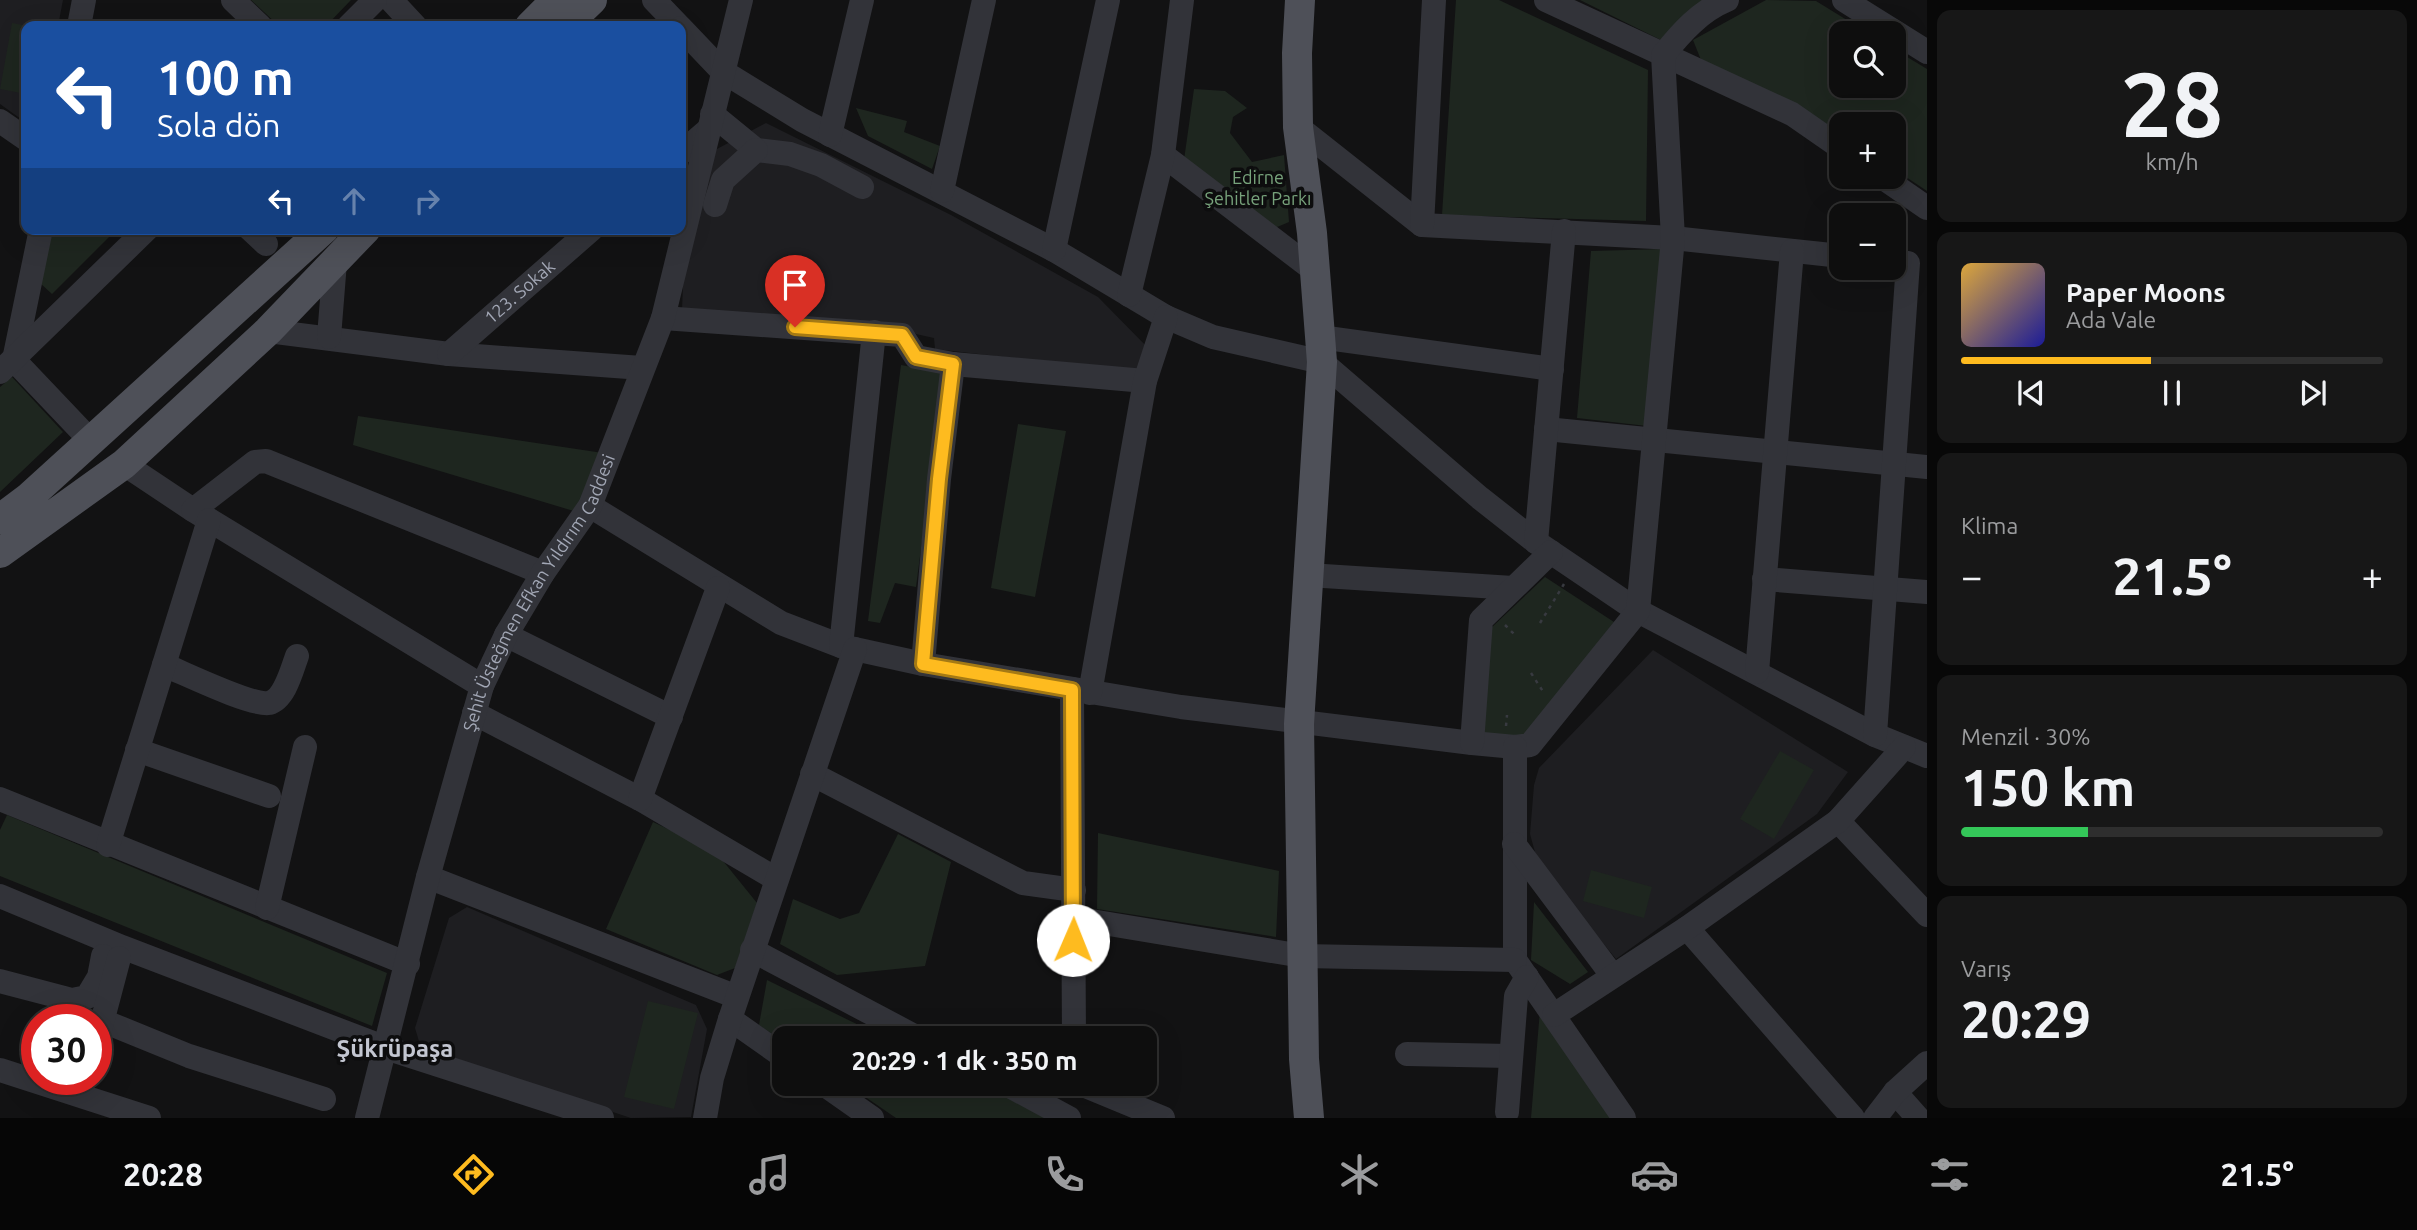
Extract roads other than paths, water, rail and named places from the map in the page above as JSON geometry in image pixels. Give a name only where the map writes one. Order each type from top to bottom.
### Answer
[{"type":"main road","points":[[535,21],[556,0]]},
{"type":"main road","points":[[570,21],[592,0]]},
{"type":"main road","points":[[1300,0],[1297,53],[1298,127],[1321,349],[1298,723],[1302,956],[1309,1118]]},
{"type":"main road","points":[[0,519],[28,498],[317,235]]},
{"type":"main road","points":[[0,553],[124,464],[268,331],[360,235]]},
{"type":"street","points":[[80,21],[84,0]]},
{"type":"street","points":[[233,0],[255,21]]},
{"type":"street","points":[[354,21],[375,0]]},
{"type":"street","points":[[391,0],[410,21]]},
{"type":"street","points":[[654,0],[674,21]]},
{"type":"street","name":"Şehit Üsteğmen Efkan Yıldırım Caddesi","points":[[686,222],[741,0]]},
{"type":"street","points":[[830,135],[862,0]]},
{"type":"street","points":[[942,191],[984,0]]},
{"type":"street","points":[[1055,250],[1108,0]]},
{"type":"street","points":[[1129,295],[1163,155],[1182,0]]},
{"type":"street","points":[[1422,225],[1434,0]]},
{"type":"street","points":[[1546,0],[1792,114],[1829,140]]},
{"type":"street","points":[[590,506],[718,588],[781,624],[848,648],[923,664],[1081,691],[1298,723],[1472,743],[1515,747],[1530,745],[1638,611],[1673,239],[1663,55],[1685,30],[1714,5],[1727,0]]},
{"type":"street","points":[[1844,0],[1927,52]]},
{"type":"street","points":[[686,33],[722,71],[830,135],[1055,250],[1167,317],[1213,337],[1552,369]]},
{"type":"street","points":[[0,121],[21,136]]},
{"type":"street","points":[[686,147],[710,121],[756,150],[790,153],[821,164],[862,187]]},
{"type":"street","points":[[1298,127],[1422,225],[1564,231],[1829,255]]},
{"type":"street","points":[[715,205],[723,180],[756,150]]},
{"type":"street","points":[[1163,155],[1315,271]]},
{"type":"street","points":[[1899,189],[1927,208]]},
{"type":"street","points":[[1472,743],[1480,620],[1513,588],[1544,547],[1546,429],[1564,231]]},
{"type":"street","points":[[7,366],[40,235]]},
{"type":"street","points":[[7,366],[141,235]]},
{"type":"street","name":"123. Sokak","points":[[449,354],[586,235]]},
{"type":"street","name":"Şehit Üsteğmen Efkan Yıldırım Caddesi","points":[[367,1118],[428,877],[482,686],[506,635],[543,573],[590,506],[663,318],[683,235]]},
{"type":"street","points":[[1757,672],[1792,251]]},
{"type":"street","points":[[329,337],[335,262]]},
{"type":"street","points":[[1875,735],[1892,464],[1909,263]]},
{"type":"street","points":[[1074,1026],[1073,918],[1081,691],[1145,381],[1167,317]]},
{"type":"street","points":[[663,318],[902,335],[916,357],[953,364],[1145,381]]},
{"type":"street","points":[[268,331],[449,354],[642,368]]},
{"type":"street","points":[[705,1118],[712,1078],[812,774],[848,648],[874,332]]},
{"type":"street","points":[[1321,349],[1480,498],[1544,547],[1638,611],[1875,735],[1915,752],[1838,821],[1687,928],[1555,1015]]},
{"type":"street","points":[[923,664],[939,479],[953,364]]},
{"type":"street","points":[[7,366],[90,440]]},
{"type":"street","points":[[1546,429],[1655,442],[1927,467]]},
{"type":"street","points":[[108,845],[164,665],[201,515],[255,462],[266,461],[543,573]]},
{"type":"street","points":[[124,464],[201,515],[482,686]]},
{"type":"street","points":[[1308,575],[1513,588]]},
{"type":"street","points":[[1765,579],[1927,592]]},
{"type":"street","points":[[640,799],[718,588]]},
{"type":"street","points":[[506,635],[670,717]]},
{"type":"street","points":[[164,665],[249,700],[268,702],[278,697],[297,656]]},
{"type":"street","points":[[474,713],[640,799],[776,879]]},
{"type":"street","points":[[267,908],[305,747]]},
{"type":"street","points":[[1507,1112],[1510,1056],[1521,969],[1514,844],[1515,747]]},
{"type":"street","points":[[137,750],[269,796]]},
{"type":"street","points":[[812,774],[1023,883],[1074,890]]},
{"type":"street","points":[[0,799],[108,845],[408,964]]},
{"type":"street","points":[[1838,821],[1927,915]]},
{"type":"street","points":[[1514,844],[1612,975]]},
{"type":"street","points":[[428,877],[734,1008],[772,1045]]},
{"type":"street","points":[[1,901],[112,952],[386,1048],[602,1118]]},
{"type":"street","points":[[1073,918],[1302,956],[1521,969]]},
{"type":"street","points":[[1687,928],[1853,1118]]},
{"type":"street","points":[[752,950],[895,1026]]},
{"type":"street","points":[[0,981],[72,1000],[87,997],[112,952]]},
{"type":"street","points":[[105,1004],[112,952]]},
{"type":"street","points":[[1521,969],[1624,1118]]},
{"type":"street","points":[[112,1025],[189,1056],[324,1099]]},
{"type":"street","points":[[1407,1054],[1510,1056]]},
{"type":"street","points":[[1875,1118],[1895,1092],[1927,1063]]},
{"type":"street","points":[[0,1070],[21,1074]]},
{"type":"street","points":[[1895,1092],[1918,1118]]},
{"type":"street","points":[[92,1095],[109,1112],[149,1118]]},
{"type":"street","points":[[841,1096],[872,1118]]},
{"type":"street","points":[[1029,1096],[1072,1118],[1075,1096]]},
{"type":"street","points":[[1108,1096],[1163,1118]]},
{"type":"district","name":"Şükrüpaşa","points":[[395,1049]]},
{"type":"park label","name":"Edirne Şehitler Parkı","points":[[1258,188]]}]
